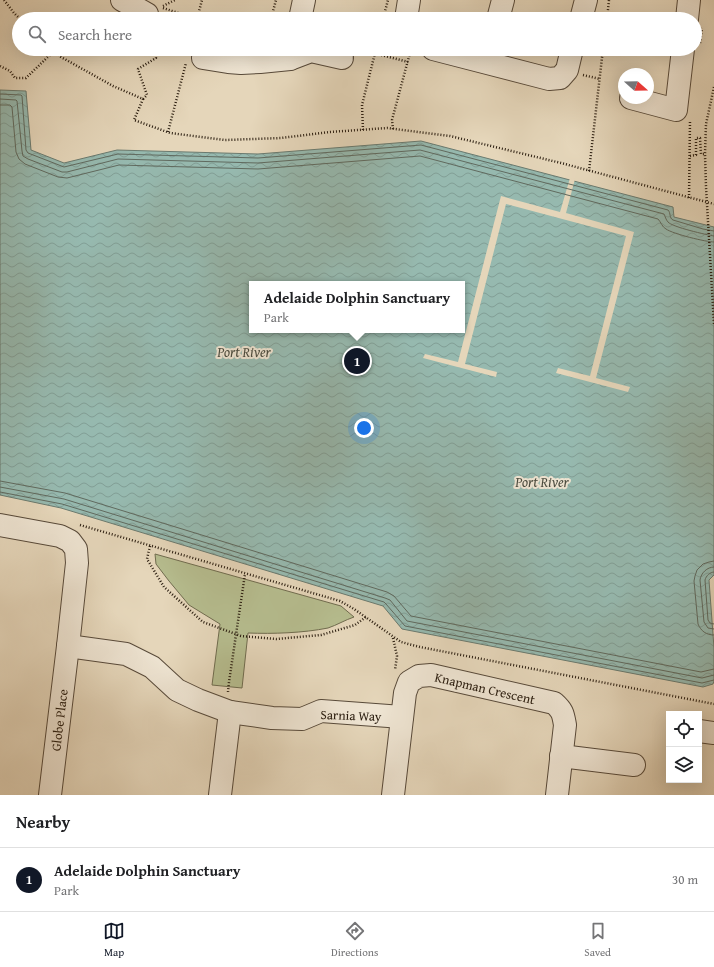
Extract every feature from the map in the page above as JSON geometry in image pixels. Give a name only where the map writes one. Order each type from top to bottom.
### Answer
[{"type":"street","points":[[122,0],[157,11]]},
{"type":"street","points":[[301,12],[304,0]]},
{"type":"street","points":[[407,12],[409,0]]},
{"type":"street","points":[[500,12],[503,0]]},
{"type":"street","points":[[583,12],[586,0]]},
{"type":"street","points":[[687,12],[689,0]]},
{"type":"street","points":[[195,57],[241,63],[260,62],[283,56]]},
{"type":"street","points":[[489,56],[549,79],[560,78],[567,70],[570,56]]},
{"type":"street","points":[[653,104],[676,110],[682,56]]},
{"type":"street","name":"Globe Place","points":[[0,525],[60,536],[70,541],[76,549],[77,562],[50,795]]},
{"type":"street","name":"Sarnia Way","points":[[68,646],[126,654],[152,667],[177,690],[230,712],[272,718],[302,718],[321,711],[402,717]]},
{"type":"street","name":"Knapman Crescent","points":[[392,795],[405,693],[409,682],[419,676],[432,675],[554,704],[561,709],[564,715],[565,725],[561,756]]},
{"type":"street","points":[[220,795],[230,712]]},
{"type":"street","points":[[702,731],[714,733]]},
{"type":"street","points":[[557,795],[561,756],[634,765]]},
{"type":"path","points":[[4,0],[13,12]]},
{"type":"path","points":[[157,11],[175,0]]},
{"type":"path","points":[[199,12],[202,0]]},
{"type":"path","points":[[273,12],[276,0]]},
{"type":"path","points":[[385,12],[388,0]]},
{"type":"path","points":[[608,12],[610,0]]},
{"type":"path","points":[[157,11],[162,12]]},
{"type":"path","points":[[0,66],[10,71],[15,78],[26,78],[46,56]]},
{"type":"path","points":[[60,56],[113,86],[142,100]]},
{"type":"path","points":[[155,56],[156,58],[138,69],[147,95],[142,100],[134,120],[168,132],[225,140],[281,138],[330,132],[387,128],[450,136],[714,204]]},
{"type":"path","points":[[363,130],[362,104],[374,56]]},
{"type":"path","points":[[386,56],[408,62]]},
{"type":"path","points":[[393,129],[392,120],[409,56]]},
{"type":"path","points":[[589,171],[603,56]]},
{"type":"path","points":[[168,132],[195,57]]},
{"type":"path","points":[[714,87],[706,124],[705,154],[714,324]]},
{"type":"path","points":[[690,156],[696,155],[696,138],[700,138],[701,154],[705,154]]},
{"type":"path","points":[[79,525],[340,601],[366,617],[401,642],[714,704]]},
{"type":"path","points":[[150,546],[147,559],[164,587],[203,622],[236,635],[276,639],[321,635],[355,625],[366,617]]},
{"type":"path","points":[[230,712],[228,687],[245,574]]},
{"type":"green space","points":[[155,554],[341,606],[354,617],[328,628],[318,630],[288,633],[248,633],[242,688],[212,685],[220,624],[189,605],[156,564]]},
{"type":"water","name":"Port River","points":[[0,90],[26,91],[31,150],[64,163],[117,150],[258,154],[421,141],[673,207],[674,217],[714,227],[714,575],[709,580],[714,648],[713,684],[703,687],[402,629],[383,606],[61,508],[0,495]]},
{"type":"pier","points":[[570,178],[575,179],[566,213],[634,232],[596,378],[630,387],[628,392],[556,373],[558,368],[590,376],[626,236],[506,204],[465,364],[497,372],[496,377],[423,358],[425,354],[458,362],[501,196],[560,212]]},
{"type":"place","name":"Adelaide Dolphin Sanctuary","points":[[357,361]]}]
